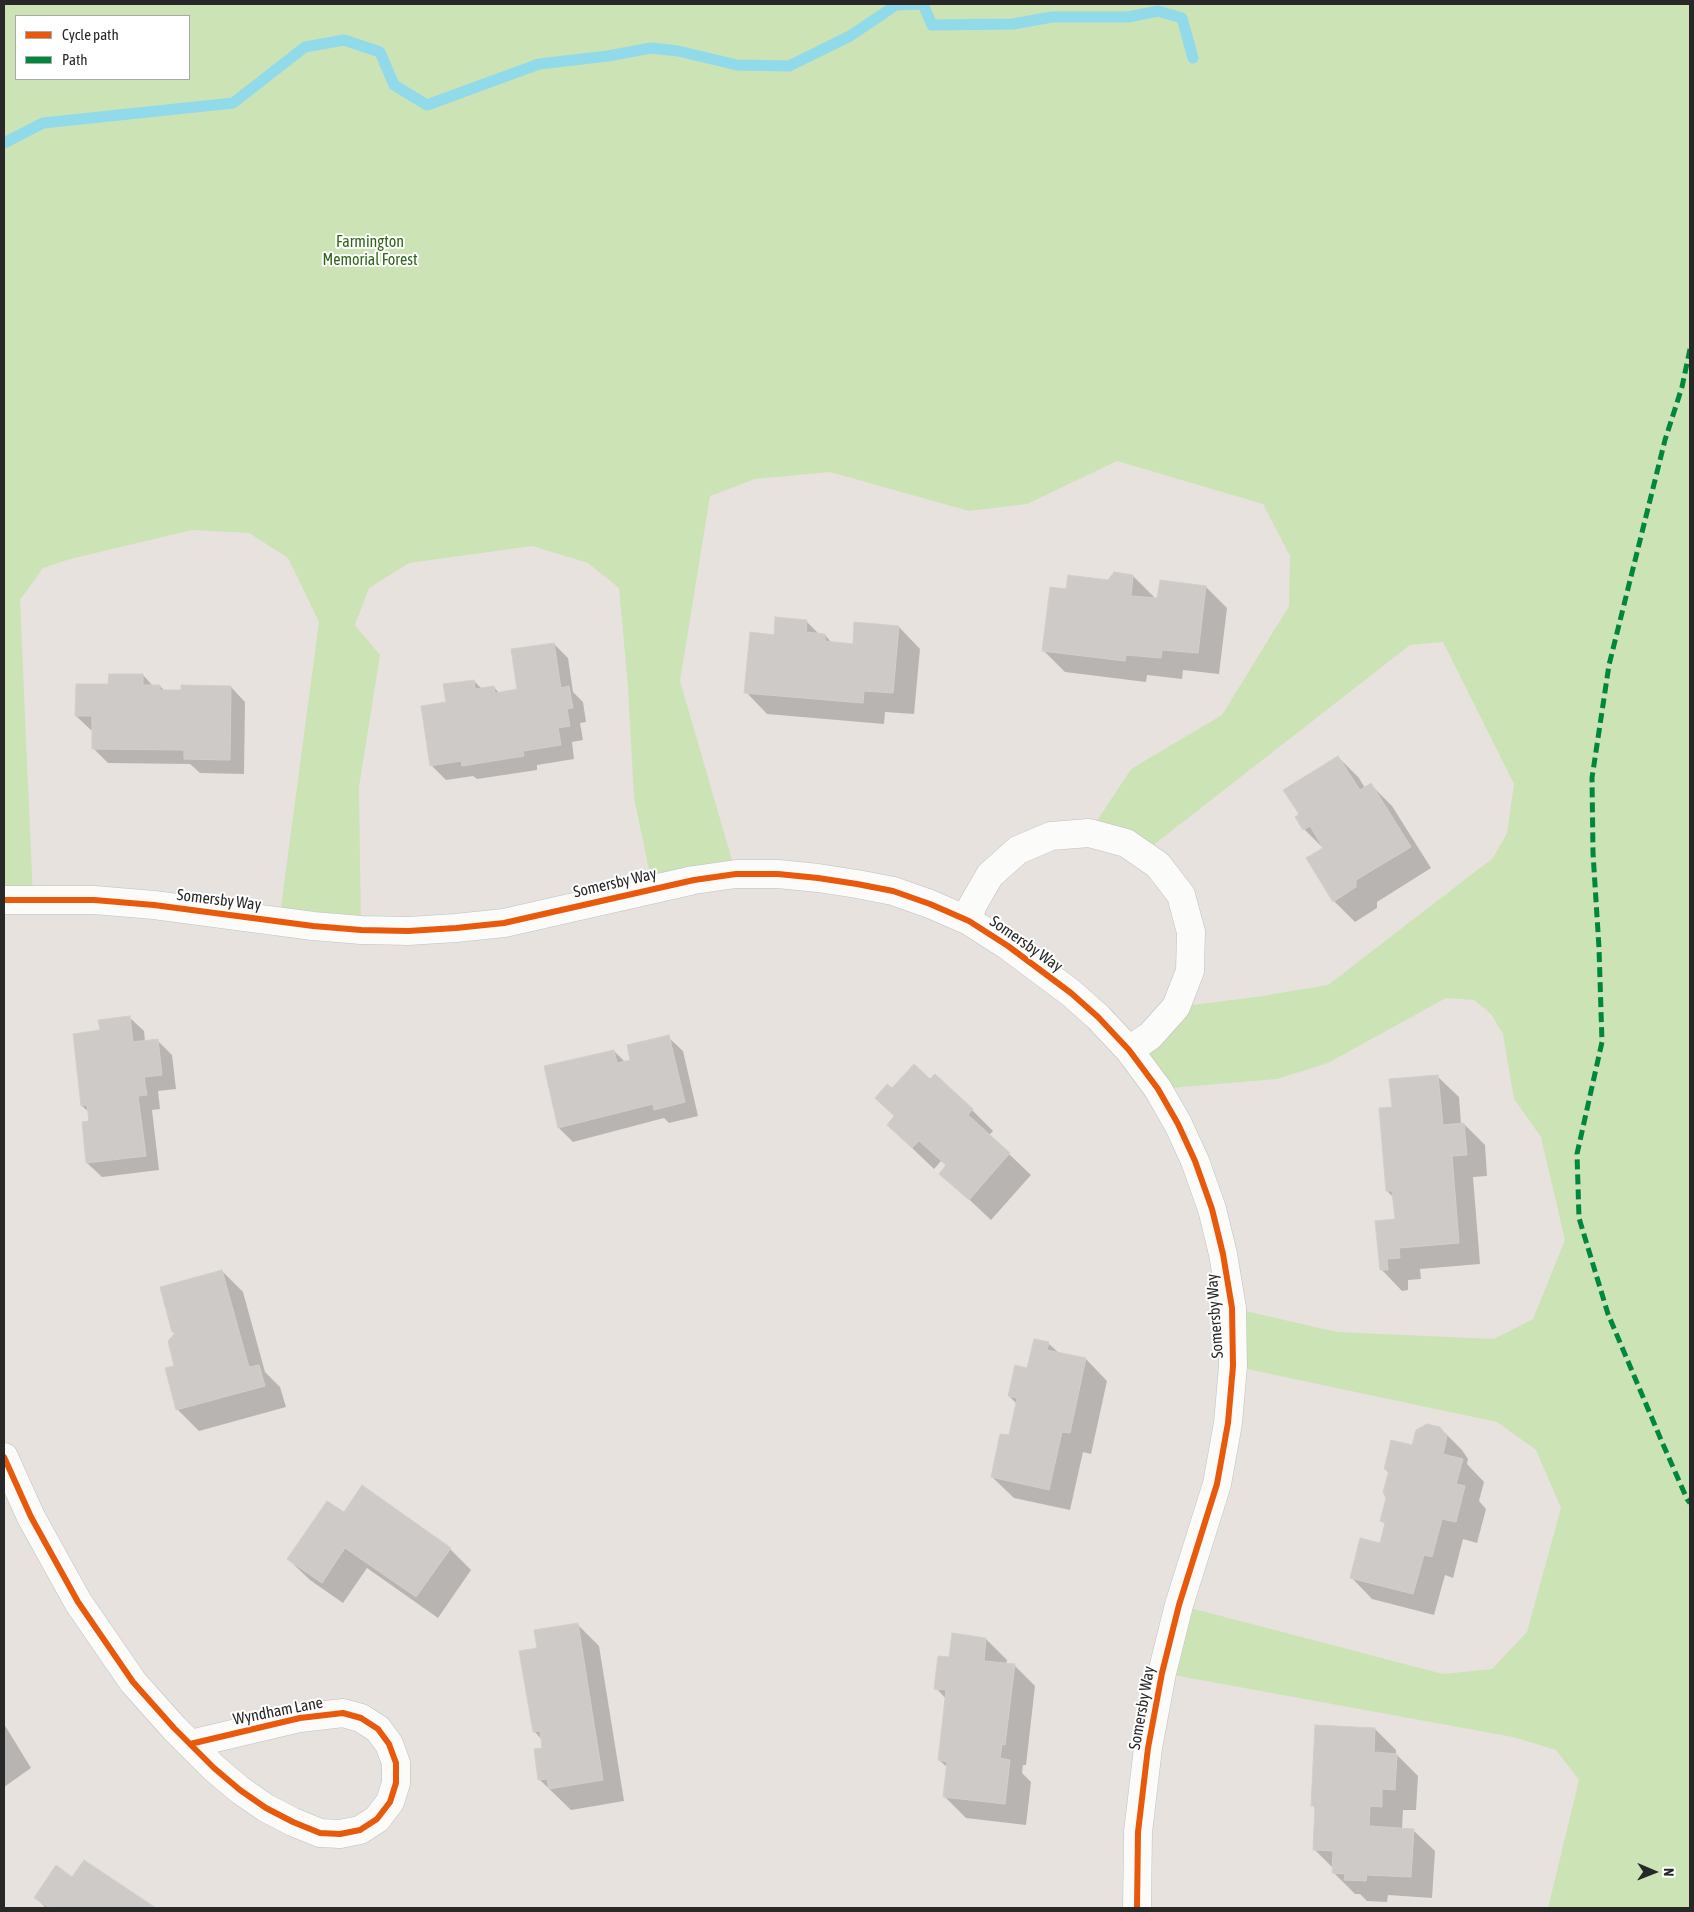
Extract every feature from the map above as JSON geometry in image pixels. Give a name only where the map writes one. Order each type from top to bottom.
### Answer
[{"type":"street","points":[[969,921],[972,906],[990,875],[1018,850],[1051,836],[1089,833],[1117,840],[1126,843],[1158,865],[1181,895],[1191,932],[1190,971],[1176,1007],[1150,1036],[1129,1050]]},
{"type":"street","name":"Somersby Way","points":[[4,900],[103,901],[154,905],[314,926],[361,930],[408,930],[504,923],[694,880],[736,874],[778,874],[818,878],[893,891],[969,921],[1036,965],[1098,1017],[1129,1050],[1158,1089],[1178,1124],[1195,1160],[1212,1209],[1224,1254],[1232,1308],[1233,1366],[1228,1423],[1217,1484],[1179,1605],[1162,1673],[1150,1739],[1138,1832],[1137,1908]]},
{"type":"street","name":"Wyndham Lane","points":[[4,1457],[32,1517],[78,1602],[133,1682],[190,1744],[240,1790],[293,1822],[320,1833],[340,1834],[360,1830],[377,1819],[390,1802],[396,1783],[396,1763],[384,1736],[378,1729],[361,1718],[343,1713],[300,1718],[190,1744]]},
{"type":"green space","name":"Farmington Memorial Forest","points":[[4,4],[1690,4],[1690,1908],[1548,1908],[1579,1780],[1556,1750],[1513,1737],[1162,1673],[1179,1605],[1443,1674],[1492,1669],[1527,1632],[1561,1508],[1536,1450],[1497,1422],[1233,1366],[1232,1308],[1337,1332],[1494,1339],[1533,1319],[1565,1240],[1541,1137],[1514,1099],[1503,1034],[1491,1014],[1474,1000],[1446,998],[1328,1063],[1277,1079],[1158,1089],[1129,1050],[1176,1007],[1256,997],[1328,985],[1493,858],[1507,833],[1514,784],[1443,642],[1410,645],[1142,854],[1089,833],[1131,769],[1222,715],[1289,606],[1290,556],[1263,504],[1117,461],[1027,504],[969,511],[830,472],[755,479],[710,496],[680,681],[736,874],[653,889],[634,798],[628,687],[619,588],[588,563],[532,546],[409,563],[369,588],[355,625],[380,655],[359,787],[361,930],[279,922],[319,622],[288,558],[249,533],[192,530],[70,559],[43,568],[20,600],[33,899],[4,900]]},
{"type":"building","points":[[1114,572],[1133,575],[1131,596],[1157,598],[1160,580],[1206,586],[1198,653],[1162,650],[1161,658],[1126,655],[1125,661],[1042,651],[1050,587],[1066,589],[1068,575],[1108,580]]},
{"type":"building","points":[[775,617],[807,620],[806,632],[825,634],[825,641],[853,644],[854,622],[899,626],[893,693],[864,691],[863,703],[744,693],[750,632],[774,635]]},
{"type":"building","points":[[554,643],[561,688],[569,686],[573,708],[567,709],[570,726],[558,728],[561,745],[523,751],[524,756],[462,766],[461,761],[430,766],[421,706],[446,702],[443,684],[474,680],[475,689],[494,686],[495,693],[517,689],[511,649]]},
{"type":"building","points":[[109,674],[143,674],[143,685],[160,685],[160,690],[181,690],[181,685],[231,686],[230,760],[184,759],[184,750],[92,749],[92,716],[75,716],[76,684],[108,684]]},
{"type":"building","points":[[1338,756],[1360,790],[1371,783],[1411,847],[1356,880],[1356,887],[1333,902],[1306,858],[1323,848],[1310,826],[1303,830],[1295,817],[1299,814],[1283,790]]},
{"type":"building","points":[[130,1016],[133,1042],[158,1039],[162,1075],[144,1077],[147,1095],[138,1096],[146,1156],[86,1163],[82,1122],[89,1121],[87,1105],[81,1106],[73,1034],[100,1030],[98,1020]]},
{"type":"building","points":[[669,1035],[685,1102],[654,1110],[653,1104],[558,1128],[544,1066],[614,1050],[617,1063],[630,1060],[627,1045]]},
{"type":"building","points":[[914,1064],[930,1079],[935,1074],[973,1109],[968,1115],[1010,1153],[969,1200],[939,1174],[946,1165],[919,1141],[912,1148],[887,1125],[894,1116],[875,1098],[887,1084],[892,1088]]},
{"type":"building","points":[[1438,1075],[1443,1125],[1464,1123],[1467,1155],[1452,1156],[1459,1243],[1399,1248],[1400,1258],[1387,1259],[1388,1270],[1380,1270],[1375,1221],[1395,1219],[1392,1191],[1386,1191],[1379,1108],[1392,1107],[1389,1079]]},
{"type":"building","points":[[222,1270],[249,1367],[259,1365],[265,1386],[176,1410],[165,1368],[174,1366],[168,1341],[176,1332],[172,1332],[160,1287]]},
{"type":"building","points":[[1034,1339],[1049,1342],[1047,1350],[1086,1358],[1070,1433],[1062,1432],[1049,1490],[991,1477],[1000,1434],[1009,1435],[1017,1398],[1008,1396],[1015,1365],[1027,1368]]},
{"type":"building","points":[[1427,1424],[1440,1427],[1447,1436],[1443,1454],[1463,1459],[1456,1484],[1465,1486],[1456,1522],[1442,1519],[1432,1557],[1424,1555],[1413,1594],[1350,1578],[1360,1538],[1380,1543],[1385,1523],[1380,1521],[1386,1498],[1383,1492],[1389,1470],[1384,1469],[1391,1440],[1412,1445],[1416,1430]]},
{"type":"building","points":[[362,1485],[451,1548],[416,1597],[345,1548],[322,1583],[287,1559],[327,1501],[344,1512]]},
{"type":"building","points":[[578,1623],[603,1780],[549,1789],[547,1779],[538,1780],[534,1749],[542,1748],[540,1731],[533,1732],[519,1651],[537,1648],[534,1630]]},
{"type":"building","points":[[952,1633],[986,1638],[984,1661],[1015,1664],[1005,1745],[1002,1744],[1000,1758],[1010,1760],[1005,1804],[943,1797],[947,1762],[938,1760],[946,1690],[934,1689],[938,1656],[949,1657]]},
{"type":"building","points":[[1315,1725],[1375,1728],[1374,1752],[1397,1754],[1395,1790],[1382,1789],[1382,1807],[1370,1806],[1369,1826],[1414,1829],[1411,1877],[1367,1875],[1366,1881],[1344,1880],[1345,1874],[1332,1873],[1333,1851],[1313,1850],[1315,1806],[1311,1806]]},
{"type":"building","points":[[84,1860],[156,1908],[50,1908],[34,1898],[56,1865],[72,1877]]},
{"type":"waterway","points":[[4,143],[43,123],[233,103],[305,47],[344,40],[380,52],[394,85],[427,105],[539,64],[608,56],[651,48],[678,51],[737,65],[789,66],[850,36],[896,5],[923,4],[932,25],[1013,24],[1052,17],[1128,17],[1158,11],[1182,18],[1193,58]]},
{"type":"marked path","points":[[1690,349],[1682,387],[1665,440],[1609,665],[1592,778],[1593,853],[1602,1042],[1577,1154],[1579,1218],[1608,1314],[1690,1503]]},
{"type":"cycle path","points":[[4,900],[94,900],[154,905],[313,926],[408,931],[504,923],[694,880],[736,874],[778,874],[818,878],[893,891],[969,921],[1008,946],[1071,993],[1098,1017],[1129,1050],[1158,1089],[1178,1124],[1195,1161],[1212,1209],[1223,1254],[1232,1308],[1233,1366],[1228,1423],[1217,1484],[1179,1605],[1162,1673],[1148,1748],[1138,1832],[1137,1908]]},
{"type":"cycle path","points":[[4,1457],[31,1517],[78,1602],[133,1682],[174,1728],[214,1768],[240,1790],[266,1808],[293,1822],[320,1833],[340,1834],[360,1830],[377,1819],[390,1802],[396,1783],[396,1763],[389,1744],[378,1729],[361,1718],[343,1713],[300,1718],[190,1744]]}]
